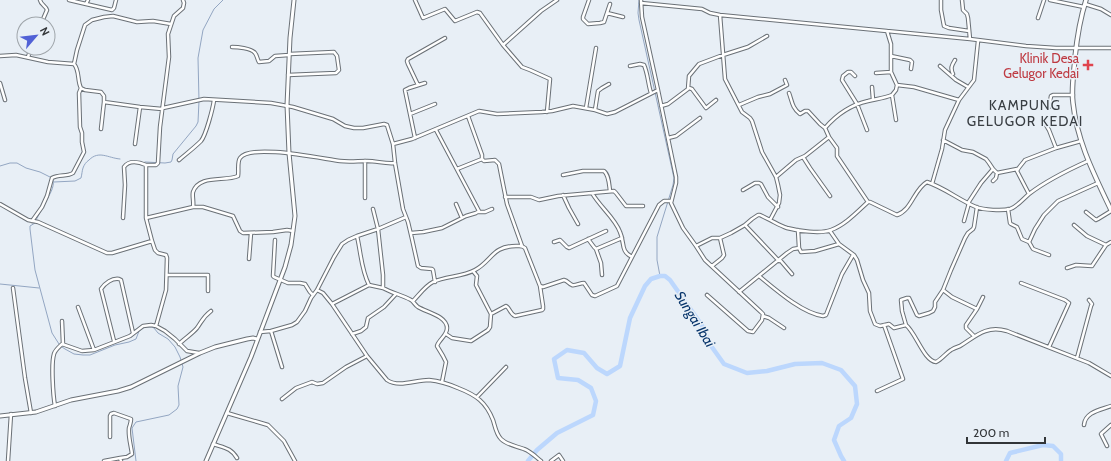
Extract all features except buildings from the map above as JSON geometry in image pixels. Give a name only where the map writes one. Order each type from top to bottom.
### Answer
[{"type":"main road","points":[[1084,3],[1076,47],[1073,83],[1074,107],[1081,141],[1088,161],[1111,210]]},
{"type":"street","points":[[40,0],[41,4],[47,10],[44,16]]},
{"type":"street","points":[[86,4],[88,0]]},
{"type":"street","points":[[70,1],[111,10],[114,8],[116,0]]},
{"type":"street","points":[[123,218],[125,184],[124,167],[129,162],[146,165],[156,165],[158,163],[160,127],[169,57],[168,34],[174,16],[183,8],[183,0]]},
{"type":"street","points":[[206,461],[227,413],[280,280],[289,254],[294,231],[295,216],[289,153],[287,105],[291,26],[294,0]]},
{"type":"street","points":[[415,0],[423,18],[445,8],[454,21],[479,12],[514,59],[524,68],[550,79],[547,112]]},
{"type":"street","points":[[503,45],[541,11],[558,0]]},
{"type":"street","points":[[589,0],[583,17],[588,24],[605,21],[610,4]]},
{"type":"street","points":[[940,0],[944,26],[970,32]]},
{"type":"street","points":[[962,0],[963,10],[967,14],[970,38]]},
{"type":"street","points":[[1038,18],[1044,0]]},
{"type":"street","points":[[1050,0],[1084,3],[1100,8],[1111,15]]},
{"type":"street","points":[[784,328],[769,318],[763,316],[705,260],[683,228],[669,201],[676,182],[676,177],[642,17],[641,1],[702,9],[710,13],[720,15],[970,38],[978,41],[1044,48],[1111,48]]},
{"type":"street","points":[[607,13],[623,17]]},
{"type":"street","points":[[720,15],[725,79],[742,112],[752,121],[762,152],[776,177],[780,192],[778,207],[770,220]]},
{"type":"street","points":[[101,129],[104,94],[82,88],[79,83],[77,67],[74,64],[85,25],[92,20],[113,16],[138,22],[153,21],[171,24]]},
{"type":"street","points":[[825,128],[837,115],[857,104],[892,95],[896,90],[897,85],[891,72],[891,44],[887,31]]},
{"type":"street","points":[[689,88],[689,77],[698,66],[723,55],[748,47],[767,36]]},
{"type":"street","points":[[418,85],[408,64],[408,59],[445,38]]},
{"type":"street","points":[[932,184],[942,149],[945,130],[959,100],[973,82],[978,41]]},
{"type":"street","points":[[232,47],[239,47],[252,51],[256,54],[256,58],[259,62],[269,61],[275,56],[334,52],[337,56],[338,73],[288,75]]},
{"type":"street","points":[[586,108],[596,48]]},
{"type":"street","points":[[0,56],[16,55],[48,62],[74,64]]},
{"type":"street","points":[[891,56],[910,60],[912,62],[911,69]]},
{"type":"street","points":[[954,77],[951,66],[955,60]]},
{"type":"street","points":[[630,66],[640,64],[644,65],[648,84],[652,93]]},
{"type":"street","points":[[940,66],[968,87]]},
{"type":"street","points":[[855,76],[850,72],[844,74],[842,78],[857,104],[867,130]]},
{"type":"street","points":[[876,73],[891,72]]},
{"type":"street","points":[[739,105],[758,97],[768,95],[787,85],[785,80]]},
{"type":"street","points":[[0,83],[5,100]]},
{"type":"street","points":[[415,138],[404,90],[425,83]]},
{"type":"street","points":[[595,110],[598,91],[609,84]]},
{"type":"street","points":[[897,85],[914,87],[959,100]]},
{"type":"street","points":[[872,87],[873,100]]},
{"type":"street","points":[[33,221],[49,191],[52,178],[55,176],[69,175],[73,173],[83,154],[82,133],[80,127],[79,93],[82,88]]},
{"type":"street","points":[[662,106],[668,104],[689,88]]},
{"type":"street","points":[[689,88],[692,89],[706,108],[716,100]]},
{"type":"street","points":[[393,144],[415,138],[481,111],[491,114],[547,112],[573,106],[607,114],[658,91]]},
{"type":"street","points":[[789,93],[791,103],[797,112],[800,114],[804,111],[808,111],[825,128],[829,137],[837,148],[837,156],[868,202],[894,214],[900,214],[907,207],[924,183],[927,182],[977,207],[1001,210],[1008,209],[1015,206],[1028,194],[1058,175],[1088,161]]},
{"type":"street","points":[[1049,107],[1051,96],[1053,94],[1073,95]]},
{"type":"street","points":[[892,95],[896,120]]},
{"type":"street","points":[[104,102],[140,107],[162,108],[204,99],[287,105],[329,117],[345,126],[360,129],[384,124],[388,125],[393,144],[403,209],[411,233],[418,266],[421,268],[432,269],[435,282]]},
{"type":"street","points":[[179,160],[203,139],[214,105],[214,100]]},
{"type":"street","points":[[410,114],[435,104]]},
{"type":"street","points":[[134,144],[140,107]]},
{"type":"street","points":[[468,116],[482,155],[482,159]]},
{"type":"street","points":[[668,138],[676,136],[700,118]]},
{"type":"street","points":[[1043,120],[1049,130],[1056,148]]},
{"type":"street","points":[[436,130],[479,208],[478,212]]},
{"type":"street","points":[[776,177],[796,160],[803,157],[829,137]]},
{"type":"street","points":[[943,140],[962,150],[973,152],[986,159],[997,172],[1017,169],[1027,159],[1056,148],[1081,141]]},
{"type":"street","points":[[193,207],[193,194],[197,185],[209,180],[234,178],[238,176],[239,160],[241,156],[248,153],[289,153],[341,162],[365,161],[388,164],[395,163]]},
{"type":"street","points":[[803,157],[830,196]]},
{"type":"street","points":[[457,169],[482,159],[484,161],[495,160],[498,162],[508,209],[522,246],[525,248],[540,286],[543,306],[542,310],[515,316],[511,314],[506,306],[491,314]]},
{"type":"street","points":[[364,198],[365,161]]},
{"type":"street","points":[[146,165],[146,218],[157,253],[165,254],[167,256],[165,295],[156,326]]},
{"type":"street","points":[[964,221],[969,203],[981,183],[993,169]]},
{"type":"street","points":[[1017,169],[1028,194]]},
{"type":"street","points":[[563,174],[583,171],[604,171],[607,175],[610,191]]},
{"type":"street","points":[[993,181],[996,178],[997,172]]},
{"type":"street","points":[[743,190],[755,183],[761,184],[768,197],[778,207]]},
{"type":"street","points":[[1029,242],[1044,215],[1058,201],[1098,183]]},
{"type":"street","points":[[505,197],[532,197],[539,200],[563,195],[610,191],[616,193],[626,206],[643,206]]},
{"type":"street","points":[[592,193],[616,225],[620,232],[625,251],[632,257]]},
{"type":"street","points":[[563,195],[568,208],[578,224]]},
{"type":"street","points":[[540,286],[543,287],[566,280],[572,285],[584,283],[592,295],[595,296],[617,286],[659,205],[662,202],[669,201]]},
{"type":"street","points":[[696,246],[712,238],[720,238],[745,225],[758,214],[783,227],[815,232],[830,231],[852,216],[868,202]]},
{"type":"street","points":[[0,204],[28,220],[38,222],[109,253],[152,241]]},
{"type":"street","points":[[456,204],[462,218]]},
{"type":"street","points":[[146,218],[193,207],[203,207],[233,216],[241,232],[294,231]]},
{"type":"street","points":[[977,207],[974,229],[968,232],[943,290],[936,300],[933,311],[919,316],[916,314],[909,298],[900,300],[906,325],[911,330],[928,358],[933,362],[936,362],[942,359],[952,349],[958,347],[983,331],[1002,330],[1089,363],[1111,376]]},
{"type":"street","points":[[373,209],[378,229],[383,288]]},
{"type":"street","points":[[411,233],[442,228],[462,218],[492,209]]},
{"type":"street","points":[[1008,209],[1011,224],[1017,227],[1022,239],[1029,242],[1033,249],[1049,255]]},
{"type":"street","points":[[1086,212],[1098,220],[1111,210]]},
{"type":"street","points":[[260,332],[272,331],[297,322],[306,311],[313,295],[341,246],[348,240],[406,217]]},
{"type":"street","points":[[745,225],[792,274]]},
{"type":"street","points":[[1074,225],[1087,236],[1106,245]]},
{"type":"street","points":[[798,230],[799,248],[801,252],[815,251],[839,244]]},
{"type":"street","points":[[554,242],[560,240],[566,247],[569,248],[606,231]]},
{"type":"street","points":[[830,231],[839,244],[853,254],[857,260],[869,293],[870,311],[874,322],[877,325],[889,324],[894,328],[906,325]]},
{"type":"street","points":[[249,259],[251,233]]},
{"type":"street","points":[[357,236],[360,246],[361,263],[369,285]]},
{"type":"street","points":[[596,249],[622,238]]},
{"type":"street","points":[[712,266],[724,255],[720,238]]},
{"type":"street","points":[[588,239],[596,249],[602,263],[602,275]]},
{"type":"street","points":[[274,240],[273,276],[289,284],[306,284],[313,295]]},
{"type":"street","points":[[1067,268],[1076,265],[1092,266],[1106,245],[1111,242]]},
{"type":"street","points":[[413,301],[428,285],[442,279],[460,276],[473,271],[482,266],[500,249],[512,246],[522,246]]},
{"type":"street","points":[[739,292],[790,251],[799,248]]},
{"type":"street","points":[[759,276],[779,292],[808,311],[823,316],[826,315],[842,274],[853,254]]},
{"type":"street","points":[[446,334],[452,338],[469,341],[484,333],[490,327],[491,314],[476,285],[476,276],[473,271]]},
{"type":"street","points":[[167,275],[208,276],[208,291]]},
{"type":"street","points":[[114,341],[101,289],[113,279],[121,280],[133,333]]},
{"type":"street","points":[[1022,283],[1065,300],[1068,303],[1049,347]]},
{"type":"street","points":[[332,304],[369,285],[383,288],[413,301],[418,307],[443,320],[447,325],[446,334],[438,342],[437,346],[446,362],[442,382]]},
{"type":"street","points":[[13,288],[31,413]]},
{"type":"street","points":[[317,290],[323,293],[332,304],[367,356],[384,378],[396,384],[425,380],[442,382],[477,397],[489,411],[498,435],[502,441],[525,449],[540,460]]},
{"type":"street","points":[[943,290],[952,297],[977,309]]},
{"type":"street","points":[[352,334],[366,328],[368,318],[384,307],[396,294]]},
{"type":"street","points":[[708,295],[750,332],[753,332],[763,316]]},
{"type":"street","points":[[974,336],[966,326],[983,297]]},
{"type":"street","points":[[1077,358],[1092,304],[1089,300]]},
{"type":"street","points":[[78,307],[94,350]]},
{"type":"street","points":[[180,344],[185,337],[196,329],[203,318],[211,311]]},
{"type":"street","points":[[55,406],[53,394],[53,358],[55,352],[63,344],[62,321]]},
{"type":"street","points":[[63,344],[82,351],[94,350],[126,337],[143,326],[151,325],[156,326],[172,337],[188,352],[200,353]]},
{"type":"street","points":[[877,390],[903,379],[884,325]]},
{"type":"street","points":[[272,331],[282,367]]},
{"type":"street","points":[[0,416],[31,413],[71,400],[124,389],[217,346],[239,340],[251,338],[257,339]]},
{"type":"street","points":[[282,399],[296,388],[310,382],[317,384],[324,383],[346,367],[367,356]]},
{"type":"street","points":[[477,397],[506,367]]},
{"type":"street","points":[[1084,425],[1085,419],[1090,414],[1111,406]]},
{"type":"street","points":[[104,461],[121,460],[132,454],[129,442],[129,427],[131,419],[114,413],[111,414],[110,437]]},
{"type":"street","points":[[227,413],[268,425],[284,441],[295,461]]},
{"type":"street","points":[[8,461],[11,414]]},
{"type":"street","points":[[1108,446],[1101,434],[1111,425]]},
{"type":"street","points":[[213,444],[230,449],[238,458]]},
{"type":"street","points":[[551,461],[559,455],[563,461]]},
{"type":"waterway","points":[[145,162],[171,162],[173,154],[198,122],[198,58],[203,30],[214,9],[223,0]]},
{"type":"waterway","points":[[639,0],[639,20],[674,178],[657,237],[657,260],[660,276]]},
{"type":"waterway","points":[[54,182],[75,181],[81,178],[85,164],[96,155],[104,155],[120,159]]},
{"type":"waterway","points":[[0,166],[10,163],[17,163],[50,177]]},
{"type":"waterway","points":[[45,202],[50,194],[53,180]]},
{"type":"waterway","points":[[36,220],[42,209]]},
{"type":"waterway","points":[[35,223],[30,226],[35,270],[52,333],[59,344]]},
{"type":"waterway","name":"Sungai Ibai","points":[[528,461],[537,450],[557,433],[593,415],[596,401],[591,388],[578,380],[558,378],[554,359],[567,350],[584,353],[597,368],[607,374],[620,366],[630,318],[645,286],[651,279],[660,276],[665,276],[670,280],[703,327],[709,343],[724,364],[747,373],[767,371],[795,364],[822,363],[841,370],[855,386],[857,404],[851,418],[839,426],[834,440],[844,461]]},
{"type":"waterway","points":[[0,284],[39,288]]},
{"type":"waterway","points":[[62,347],[74,354],[90,355],[115,345],[136,339],[139,331],[145,327],[154,328],[158,333],[168,339],[175,347],[183,367],[178,386],[179,405],[177,409],[169,415],[136,422],[132,428],[136,461]]},
{"type":"waterway","name":"Sungai Ibai","points":[[1006,461],[1010,453],[1043,445],[1053,446],[1061,454],[1061,461]]},
{"type":"place","name":"Klinik Desa Gelugor Kedai","points":[[1088,65]]},
{"type":"district","name":"KAMPUNG GELUGOR KEDAI","points":[[1025,114]]}]
